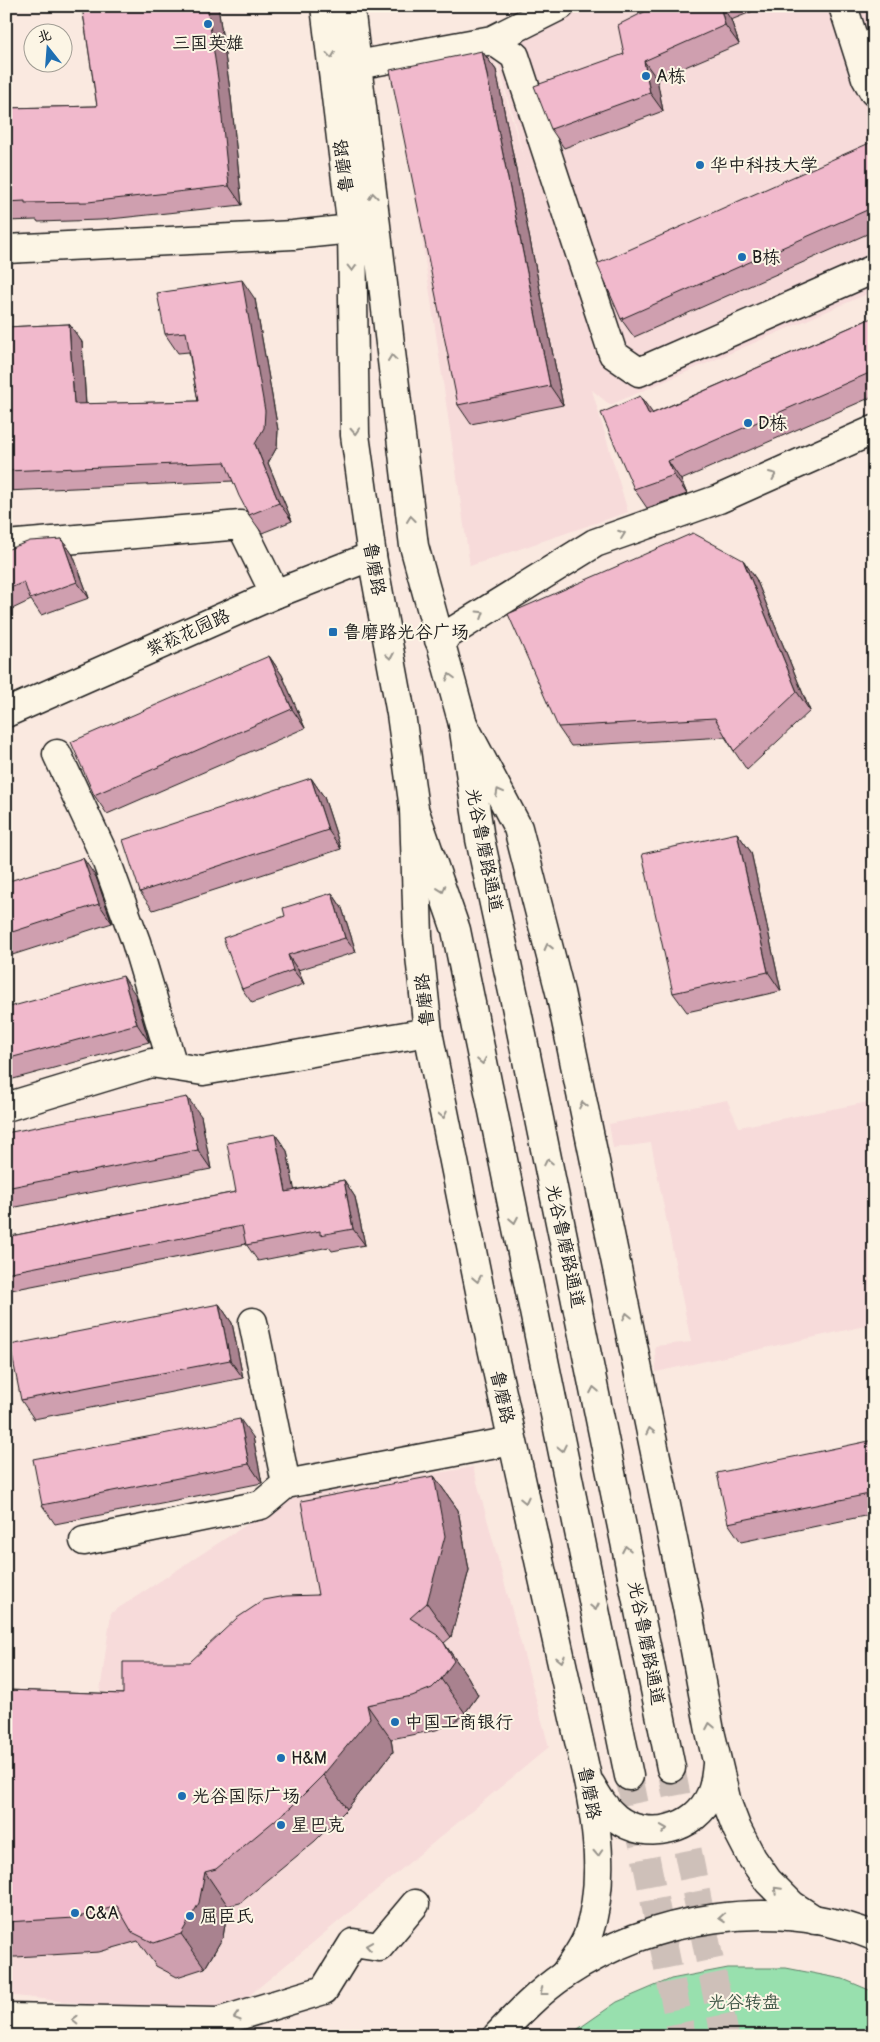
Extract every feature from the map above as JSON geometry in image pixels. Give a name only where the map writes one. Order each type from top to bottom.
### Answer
[{"type":"main road","name":"鲁磨路","points":[[326,6],[352,230],[355,435],[372,556],[401,714],[414,809],[418,937],[428,1032],[512,1441],[587,1777],[596,1833],[598,1898],[587,1937],[564,1975]]},
{"type":"main road","name":"鲁磨路","points":[[350,6],[414,546],[463,724],[518,828],[560,992],[688,1612],[717,1763],[728,1803],[737,1829],[752,1858],[768,1881],[792,1905],[815,1920]]},
{"type":"main road","points":[[492,40],[522,6]]},
{"type":"main road","points":[[357,64],[492,40],[560,6]]},
{"type":"main road","points":[[843,6],[866,78],[874,92]]},
{"type":"main road","points":[[492,40],[515,56],[613,354],[639,372],[874,268]]},
{"type":"main road","points":[[6,250],[293,235],[352,230]]},
{"type":"main road","points":[[439,640],[595,543],[719,499],[874,430]]},
{"type":"main road","points":[[6,545],[241,525],[274,594]]},
{"type":"main road","name":"紫菘花园路","points":[[6,713],[274,594],[372,556]]},
{"type":"main road","name":"光谷鲁磨路通道","points":[[463,724],[480,839],[519,1020],[671,1768]]},
{"type":"main road","points":[[57,754],[105,856],[136,942],[173,1066]]},
{"type":"main road","points":[[414,809],[456,930],[630,1776]]},
{"type":"main road","points":[[6,1107],[151,1063],[202,1071],[428,1032]]},
{"type":"main road","points":[[253,1322],[286,1484]]},
{"type":"main road","points":[[84,1541],[261,1505],[286,1484],[512,1441]]},
{"type":"main road","points":[[587,1777],[596,1794],[617,1819],[631,1826],[646,1830],[661,1830],[684,1823],[702,1809],[710,1796],[715,1781],[717,1763]]},
{"type":"main road","points":[[6,2018],[218,2022],[324,1990],[353,1943],[379,1947],[415,1904]]},
{"type":"main road","points":[[497,2036],[524,2007],[564,1975],[610,1949],[659,1930],[710,1919],[763,1915],[815,1920],[862,1931],[874,1936]]},
{"type":"shaded area","name":"华中科技大学","points":[[517,6],[874,6],[874,291],[610,405],[592,390],[628,512],[470,566],[397,69],[491,49],[527,169],[492,40]]},
{"type":"shaded area","points":[[727,1100],[739,1127],[874,1101],[874,1324],[656,1372],[655,1346],[691,1342],[651,1143],[613,1148],[609,1124]]},
{"type":"shaded area","points":[[473,1467],[549,1747],[221,2019],[6,1995],[6,1710],[97,1713],[111,1613],[286,1499]]},
{"type":"green space","name":"光谷转盘","points":[[728,1968],[786,1968],[843,1979],[874,1992],[874,2036],[568,2036],[617,2002],[671,1979]]},
{"type":"building","points":[[82,6],[207,6],[218,79],[229,186],[88,202],[6,202],[6,108],[97,106]]},
{"type":"building","points":[[656,6],[720,6],[725,25],[644,61],[650,93],[551,129],[534,86],[624,54],[618,25]]},
{"type":"building","points":[[482,51],[550,386],[458,405],[390,70]]},
{"type":"building","name":"B栋","points":[[874,141],[874,207],[621,319],[597,264]]},
{"type":"building","points":[[242,280],[265,411],[264,428],[255,444],[279,503],[249,515],[225,462],[6,471],[6,327],[69,324],[74,404],[198,401],[186,332],[165,334],[157,293]]},
{"type":"building","points":[[874,317],[874,371],[668,461],[674,475],[634,489],[601,413],[640,396],[649,415]]},
{"type":"building","points":[[693,533],[743,560],[797,692],[734,751],[715,718],[558,727],[508,614]]},
{"type":"building","points":[[62,539],[77,582],[30,599],[24,582],[6,590],[6,550],[30,541]]},
{"type":"building","points":[[269,656],[292,709],[94,795],[71,742]]},
{"type":"building","points":[[311,778],[328,830],[140,892],[123,840]]},
{"type":"building","points":[[737,833],[768,972],[673,993],[642,854]]},
{"type":"building","points":[[83,858],[99,904],[6,934],[6,882]]},
{"type":"building","points":[[332,893],[345,938],[288,955],[293,970],[242,989],[223,938],[285,916],[283,908]]},
{"type":"building","points":[[123,976],[137,1024],[6,1059],[6,1008]]},
{"type":"building","points":[[187,1097],[198,1150],[6,1188],[6,1133]]},
{"type":"building","points":[[275,1134],[286,1192],[344,1180],[353,1229],[320,1235],[320,1231],[246,1245],[242,1226],[6,1273],[6,1237],[236,1192],[227,1143]]},
{"type":"building","points":[[219,1304],[230,1360],[21,1400],[10,1345]]},
{"type":"building","points":[[240,1419],[249,1464],[42,1505],[33,1459]]},
{"type":"building","points":[[874,1440],[874,1493],[728,1523],[717,1473]]},
{"type":"building","name":"光谷国际广场","points":[[434,1476],[445,1536],[427,1603],[410,1618],[437,1635],[454,1661],[441,1679],[432,1688],[412,1696],[367,1705],[370,1718],[323,1775],[291,1807],[216,1869],[205,1872],[199,1903],[181,1934],[154,1943],[132,1932],[117,1906],[75,1918],[6,1922],[6,1690],[123,1694],[123,1662],[190,1662],[237,1618],[264,1600],[286,1596],[318,1595],[301,1501]]},
{"type":"tunnel","points":[[671,1768],[725,2036]]},
{"type":"tunnel","points":[[629,1776],[682,2036]]},
{"type":"place","name":"三国英雄","points":[[208,24]]},
{"type":"place","name":"A栋","points":[[646,76]]},
{"type":"place","name":"华中科技大学","points":[[700,165]]},
{"type":"place","name":"B栋","points":[[742,257]]},
{"type":"place","name":"D栋","points":[[748,423]]},
{"type":"place","name":"鲁磨路光谷广场","points":[[333,632]]},
{"type":"place","name":"中国工商银行","points":[[395,1722]]},
{"type":"place","name":"H&M","points":[[281,1758]]},
{"type":"place","name":"光谷国际广场","points":[[182,1796]]},
{"type":"place","name":"星巴克","points":[[281,1825]]},
{"type":"place","name":"C&A","points":[[75,1913]]},
{"type":"place","name":"屈臣氏","points":[[190,1916]]}]
